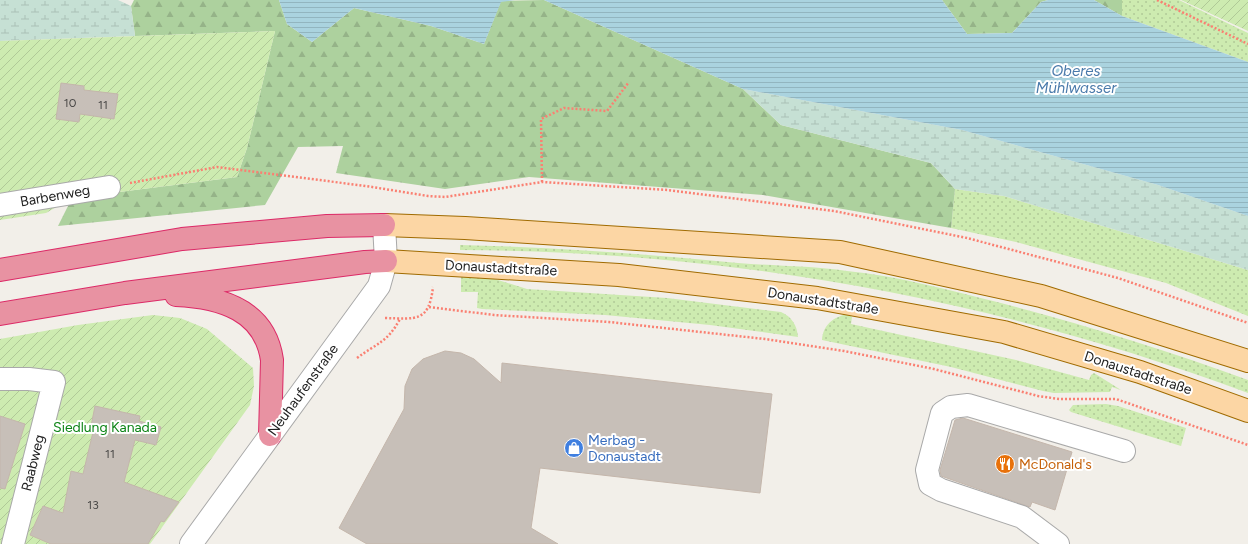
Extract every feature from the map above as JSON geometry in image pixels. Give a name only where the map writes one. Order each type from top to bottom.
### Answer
[{"type":"highway","points":[[0,270],[182,239],[327,226],[384,225]]},
{"type":"highway","points":[[0,314],[125,293],[359,263],[386,261]]},
{"type":"highway","points":[[125,293],[192,295],[216,299],[244,312],[264,334],[271,349],[273,366],[270,435]]},
{"type":"main road","points":[[384,225],[473,228],[840,252],[1041,296],[1248,361]]},
{"type":"main road","name":"Donaustadtstraße","points":[[386,261],[619,275],[817,298],[1004,332],[1140,372],[1248,411]]},
{"type":"street","name":"Barbenweg","points":[[0,205],[109,187]]},
{"type":"street","name":"Neuhaufenstraße","points":[[191,544],[379,286],[386,261],[384,225]]},
{"type":"street","name":"Raabweg","points":[[0,379],[29,379],[54,382],[13,544]]},
{"type":"street","points":[[1058,544],[1022,516],[941,490],[930,484],[927,470],[942,413],[951,407],[968,405],[1124,451]]},
{"type":"path","points":[[1157,0],[1248,44]]},
{"type":"path","points":[[542,182],[541,119],[564,108],[607,111],[629,82]]},
{"type":"path","points":[[109,187],[217,167],[358,185],[428,196],[445,197]]},
{"type":"path","points":[[380,318],[400,319],[418,317],[426,312],[429,307],[434,280]]},
{"type":"path","points":[[429,307],[494,315],[609,322],[742,336],[844,351],[934,369],[1038,396],[1060,399],[1116,398],[1248,445]]},
{"type":"path","points":[[354,361],[386,340],[400,319]]},
{"type":"green space","points":[[0,0],[118,0],[131,6],[135,36],[0,41]]},
{"type":"green space","points":[[134,0],[279,0],[287,24],[312,42],[354,8],[431,26],[484,44],[501,1],[544,0],[743,89],[781,125],[931,163],[955,189],[951,228],[763,195],[529,177],[445,189],[336,173],[343,146],[298,147],[265,205],[58,226],[72,198],[237,177],[247,148],[275,31],[135,36],[131,6]]},
{"type":"green space","points":[[942,0],[1048,0],[1041,2],[1012,33],[967,34]]},
{"type":"green space","points":[[1094,0],[1122,0],[1122,16]]},
{"type":"green space","points":[[1122,0],[1179,0],[1248,33],[1248,62],[1122,16]]},
{"type":"green space","points":[[1181,0],[1248,0],[1248,31]]},
{"type":"green space","points":[[275,31],[247,148],[237,177],[72,198],[46,213],[0,220],[0,41]]},
{"type":"green space","points":[[743,89],[962,130],[1158,185],[1248,216],[1248,270],[1004,196],[955,189],[931,163],[781,125]]},
{"type":"green space","points":[[955,189],[1004,196],[1248,270],[1248,316],[1166,283],[1016,242],[951,228]]},
{"type":"green space","points":[[460,245],[530,247],[634,254],[820,268],[885,276],[1029,310],[1155,348],[1248,380],[1248,393],[1153,360],[1056,331],[959,307],[860,287],[761,271],[661,260],[561,253],[460,250]]},
{"type":"green space","points":[[485,276],[527,289],[667,298],[781,312],[788,316],[793,322],[798,337],[710,325],[605,315],[477,308],[478,292],[461,292],[461,277]]},
{"type":"green space","points":[[848,314],[852,317],[851,324],[1016,360],[1089,380],[1091,375],[1094,373],[1121,390],[1112,387],[1110,392],[1054,393],[951,367],[822,340],[824,330],[830,322],[838,317]]},
{"type":"green space","name":"Siedlung Kanada","points":[[153,315],[180,318],[207,329],[253,368],[254,386],[250,405],[150,544],[0,544],[0,339],[78,325]]},
{"type":"green space","points":[[1106,404],[1118,406],[1186,428],[1181,446],[1071,412],[1069,410],[1073,405]]},
{"type":"water","points":[[279,0],[515,0],[501,2],[484,44],[431,26],[354,8],[312,42],[287,24]]},
{"type":"water","name":"Oberes Mühlwasser","points":[[544,0],[942,0],[967,34],[1012,33],[1041,2],[1048,0],[1094,0],[1122,16],[1248,62],[1248,216],[1158,185],[962,130],[743,89]]},
{"type":"building","points":[[61,83],[84,86],[84,90],[118,94],[114,119],[80,114],[79,122],[56,119]]},
{"type":"building","name":"Merbag - Donaustadt","points":[[445,351],[461,353],[474,359],[501,383],[502,363],[772,394],[760,493],[540,468],[531,528],[558,544],[367,544],[339,528],[404,409],[405,386],[412,369],[423,359]]},
{"type":"building","points":[[95,406],[140,416],[139,421],[161,427],[156,445],[135,440],[124,482],[179,502],[164,522],[161,521],[148,544],[51,544],[30,535],[43,506],[63,513],[71,471],[83,474],[93,432],[90,431]]},
{"type":"building","points":[[0,416],[25,424],[5,489],[0,488]]},
{"type":"building","name":"McDonald's","points":[[963,418],[1072,452],[1055,510],[1032,502],[1030,507],[941,476],[940,470],[955,420]]},
{"type":"place","name":"Merbag - Donaustadt","points":[[574,448]]},
{"type":"place","name":"McDonald's","points":[[1005,464]]}]
